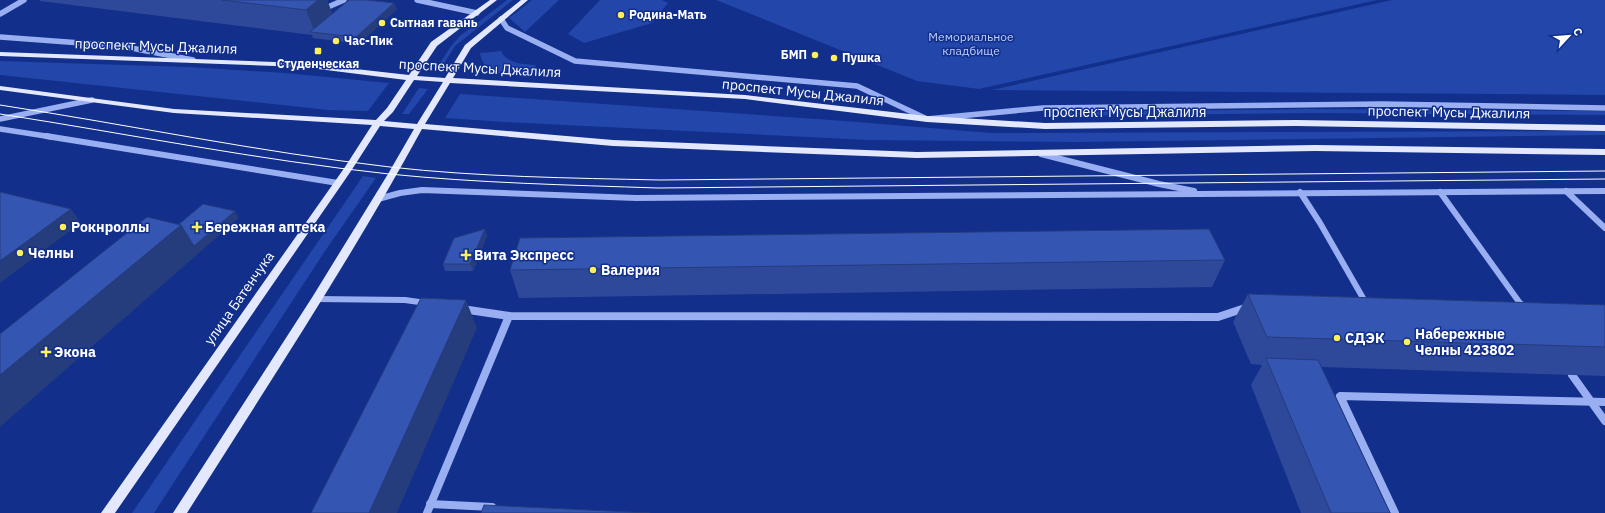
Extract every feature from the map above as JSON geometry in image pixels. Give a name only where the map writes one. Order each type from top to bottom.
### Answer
[{"type":"main road","name":"улица Батенчука","points":[[108,513],[338,183],[378,123],[390,110],[434,44],[494,0]]},
{"type":"main road","points":[[180,513],[317,299],[468,47],[525,0]]},
{"type":"main road","name":"проспект Мусы Джалиля","points":[[0,54],[194,60],[302,66],[447,81],[549,85],[745,98],[927,119],[1046,126],[1296,123],[1605,128]]},
{"type":"main road","points":[[0,88],[174,110],[378,123],[613,143],[917,155],[1315,148],[1605,152]]},
{"type":"street","points":[[0,14],[24,0]]},
{"type":"street","points":[[312,6],[328,7],[344,0]]},
{"type":"street","points":[[417,0],[477,13]]},
{"type":"street","points":[[501,19],[507,28],[575,61],[857,86],[927,119],[1043,108],[1382,104],[1605,108]]},
{"type":"street","points":[[0,37],[121,46],[194,60]]},
{"type":"street","points":[[0,119],[92,100]]},
{"type":"street","points":[[0,129],[338,183]]},
{"type":"street","points":[[0,135],[8,130]]},
{"type":"street","points":[[1035,152],[1159,184],[1210,194]]},
{"type":"street","points":[[378,199],[400,192],[422,190],[636,198],[1300,192],[1605,191]]},
{"type":"street","points":[[1566,191],[1605,228]]},
{"type":"street","points":[[1300,192],[1320,223],[1367,305]]},
{"type":"street","points":[[1440,192],[1525,310]]},
{"type":"street","points":[[317,299],[405,300],[435,305]]},
{"type":"street","points":[[457,308],[509,316],[1218,317],[1258,303]]},
{"type":"street","points":[[427,513],[509,316]]},
{"type":"street","points":[[1572,375],[1605,421]]},
{"type":"street","points":[[1395,513],[1340,396],[1605,402]]},
{"type":"street","points":[[430,504],[500,508]]},
{"type":"green space","points":[[507,0],[513,0],[455,46],[441,68],[437,68],[451,46],[460,36]]},
{"type":"green space","points":[[532,0],[559,0],[525,32],[509,18]]},
{"type":"green space","points":[[600,0],[662,0],[668,3],[652,23],[584,43],[568,34]]},
{"type":"green space","name":"Мемориальное кладбище","points":[[716,0],[1377,0],[979,89],[917,81]]},
{"type":"green space","points":[[1392,0],[1605,0],[1605,95],[992,90]]},
{"type":"green space","points":[[501,51],[507,59],[512,61],[521,64],[536,65],[529,77],[499,73],[486,66],[482,61],[480,53]]},
{"type":"green space","points":[[0,61],[189,67],[285,73],[389,83],[368,111],[328,110],[0,75]]},
{"type":"green space","points":[[419,88],[428,89],[409,114],[402,114]]},
{"type":"green space","points":[[460,94],[845,121],[992,133],[1605,131],[1605,135],[1078,142],[868,140],[445,118]]},
{"type":"green space","points":[[1307,109],[1605,111],[1605,115],[1313,113],[1054,116],[1065,112]]},
{"type":"green space","points":[[363,176],[376,178],[325,251],[154,513],[132,513]]},
{"type":"building","points":[[222,0],[318,0],[306,10]]},
{"type":"building","points":[[349,0],[394,3],[356,37],[310,32]]},
{"type":"building","points":[[0,192],[71,209],[0,261]]},
{"type":"building","points":[[203,204],[235,211],[194,246],[181,225],[178,225]]},
{"type":"building","points":[[147,217],[181,225],[0,375],[0,334]]},
{"type":"building","points":[[485,229],[470,264],[443,264],[454,238]]},
{"type":"building","points":[[1209,229],[1225,260],[510,270],[520,238]]},
{"type":"building","points":[[1248,294],[1605,305],[1605,347],[1267,337]]},
{"type":"building","points":[[421,298],[466,300],[369,513],[311,513]]},
{"type":"building","points":[[1266,358],[1318,360],[1390,513],[1331,513]]},
{"type":"building","points":[[484,505],[650,513],[481,513]]},
{"type":"tram line","points":[[0,105],[341,161],[457,173],[525,176],[660,180],[1605,171]]},
{"type":"tram line","points":[[0,114],[291,162],[422,177],[557,185],[658,188],[1605,179]]},
{"type":"place","name":"Родина-Мать","points":[[621,15]]},
{"type":"place","name":"Сытная гавань","points":[[382,23]]},
{"type":"place","name":"Час-Пик","points":[[336,41]]},
{"type":"place","name":"Студенческая","points":[[318,51]]},
{"type":"place","name":"БМП","points":[[815,55]]},
{"type":"place","name":"Пушка","points":[[834,58]]},
{"type":"place","name":"Рокнроллы","points":[[63,227]]},
{"type":"place","name":"Бережная аптека","points":[[197,227]]},
{"type":"place","name":"Челны","points":[[20,253]]},
{"type":"place","name":"Вита Экспресс","points":[[466,255]]},
{"type":"place","name":"Валерия","points":[[593,270]]},
{"type":"place","name":"СДЭК","points":[[1337,338]]},
{"type":"place","name":"Набережные Челны 423802","points":[[1407,342]]},
{"type":"place","name":"Экона","points":[[46,352]]}]
